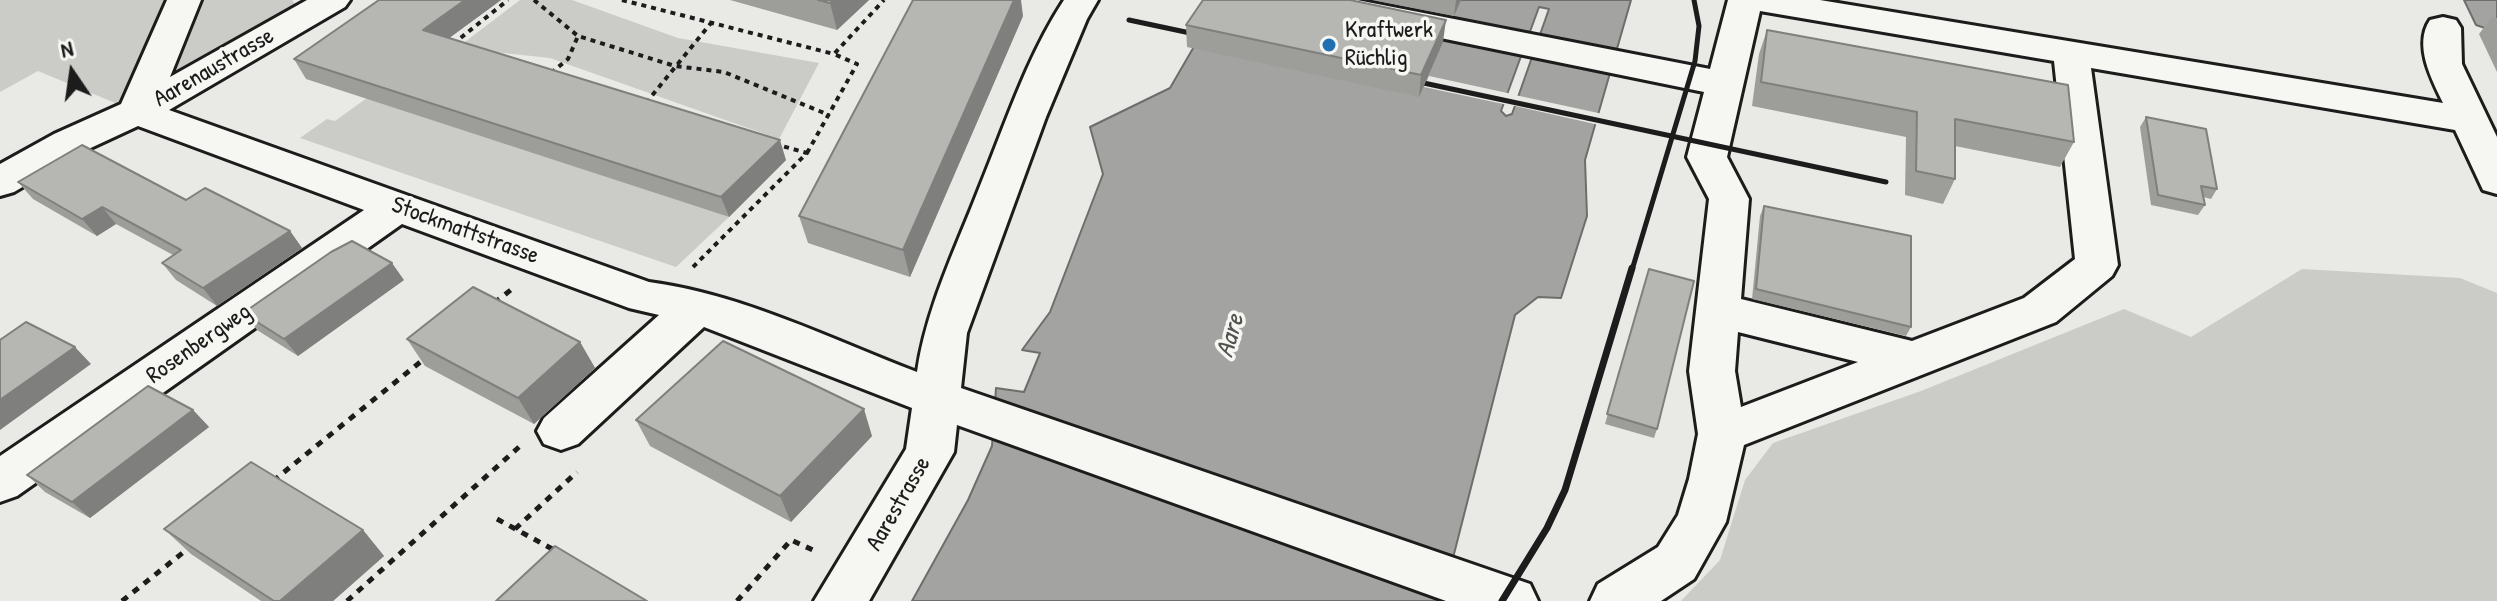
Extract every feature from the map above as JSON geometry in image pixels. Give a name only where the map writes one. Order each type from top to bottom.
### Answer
[{"type":"street","points":[[0,182],[68,143],[137,112],[184,0]]},
{"type":"street","name":"Aarenaustrasse","points":[[137,112],[333,0]]},
{"type":"street","name":"Aarestrasse","points":[[850,586],[959,406],[945,333],[1027,117],[1069,19],[1081,0]]},
{"type":"street","points":[[1304,0],[1724,84]]},
{"type":"street","points":[[1617,601],[1676,563],[1701,522],[1714,479],[1722,434],[1712,371],[1729,199],[1707,157],[1745,0]]},
{"type":"street","points":[[1757,0],[2469,120]]},
{"type":"street","points":[[2443,28],[2444,64],[2497,180]]},
{"type":"street","points":[[1722,434],[2040,310],[2097,265],[2071,53]]},
{"type":"street","name":"Stockmattstrasse","points":[[137,112],[645,297],[696,308],[959,406],[1493,595]]},
{"type":"street","name":"Rosenbergweg","points":[[0,482],[398,207]]},
{"type":"street","points":[[543,436],[696,308]]},
{"type":"street","points":[[1718,310],[1914,359]]},
{"type":"path","points":[[462,52],[448,48],[508,0]]},
{"type":"path","points":[[534,0],[578,36],[675,66],[724,72],[829,115]]},
{"type":"path","points":[[622,0],[834,54],[857,64],[807,153],[686,273],[645,297]]},
{"type":"path","points":[[834,54],[884,0]]},
{"type":"path","points":[[643,108],[711,23]]},
{"type":"path","points":[[560,82],[546,77],[568,59],[578,36]]},
{"type":"path","points":[[762,140],[807,153]]},
{"type":"path","points":[[484,311],[547,261]]},
{"type":"path","points":[[272,481],[434,351]]},
{"type":"path","points":[[347,601],[543,436]]},
{"type":"path","points":[[497,519],[567,558]]},
{"type":"path","points":[[737,601],[791,540],[850,586]]},
{"type":"path","points":[[122,601],[197,541]]},
{"type":"shaded area","points":[[0,0],[292,0],[304,16],[137,112],[38,71],[0,92]]},
{"type":"shaded area","points":[[520,0],[572,0],[678,38],[819,63],[779,139],[550,58],[457,48]]},
{"type":"shaded area","points":[[367,98],[729,217],[676,267],[300,138],[327,119],[335,121]]},
{"type":"shaded area","points":[[2302,269],[2460,278],[2497,293],[2497,601],[1681,601],[1720,560],[1745,480],[1773,443],[1921,391],[2124,309],[2191,337]]},
{"type":"water","name":"Aare","points":[[1221,0],[1631,0],[1585,160],[1587,216],[1561,298],[1538,297],[1515,315],[1442,601],[912,601],[968,500],[992,446],[996,388],[1024,392],[1040,353],[1022,350],[1050,312],[1103,174],[1090,127],[1170,88]],"holes":[[[1539,7],[1549,9],[1512,114],[1506,116],[1501,111]]]},
{"type":"water","points":[[2464,0],[2497,0],[2497,32],[2476,25]]},
{"type":"pier","points":[[1429,76],[1512,94],[1508,105],[1424,87]]},
{"type":"pier","points":[[1515,95],[1603,114],[1599,125],[1511,105]]},
{"type":"building","points":[[379,0],[465,0],[423,30],[780,140],[721,197],[294,59]]},
{"type":"building","points":[[913,0],[1014,0],[903,250],[799,216]]},
{"type":"building","name":"Kraftwerk Rüchlig","points":[[1203,0],[1350,0],[1446,20],[1421,75],[1186,25]]},
{"type":"building","points":[[1767,30],[2068,85],[2074,142],[1955,119],[1955,179],[1916,171],[1917,112],[1761,82]]},
{"type":"building","points":[[2146,117],[2206,129],[2217,189],[2201,186],[2205,205],[2158,195]]},
{"type":"building","points":[[82,145],[186,200],[205,188],[290,231],[203,288],[162,263],[181,250],[102,207],[82,219],[18,182]]},
{"type":"building","points":[[1764,206],[1911,236],[1911,327],[1756,289]]},
{"type":"building","points":[[352,241],[392,263],[284,339],[243,313],[331,252]]},
{"type":"building","points":[[1649,269],[1694,281],[1657,429],[1607,414]]},
{"type":"building","points":[[473,287],[580,342],[518,398],[407,339]]},
{"type":"building","points":[[26,322],[75,347],[0,400],[0,340]]},
{"type":"building","points":[[723,341],[864,409],[780,496],[636,420]]},
{"type":"building","points":[[148,386],[193,410],[72,502],[27,475]]},
{"type":"building","points":[[251,462],[363,530],[280,601],[274,601],[164,529]]},
{"type":"building","points":[[555,546],[647,601],[496,601]]},
{"type":"railway","points":[[1672,136],[1695,61],[1699,26],[1694,0]]},
{"type":"railway","points":[[1129,20],[1209,37]]},
{"type":"railway","points":[[1405,79],[1672,136]]},
{"type":"railway","points":[[1632,270],[1672,136]]},
{"type":"railway","points":[[1672,136],[1886,182]]},
{"type":"railway","points":[[1502,601],[1547,528],[1565,490],[1632,268]]},
{"type":"place","name":"Kraftwerk Rüchlig","points":[[1329,45]]}]
